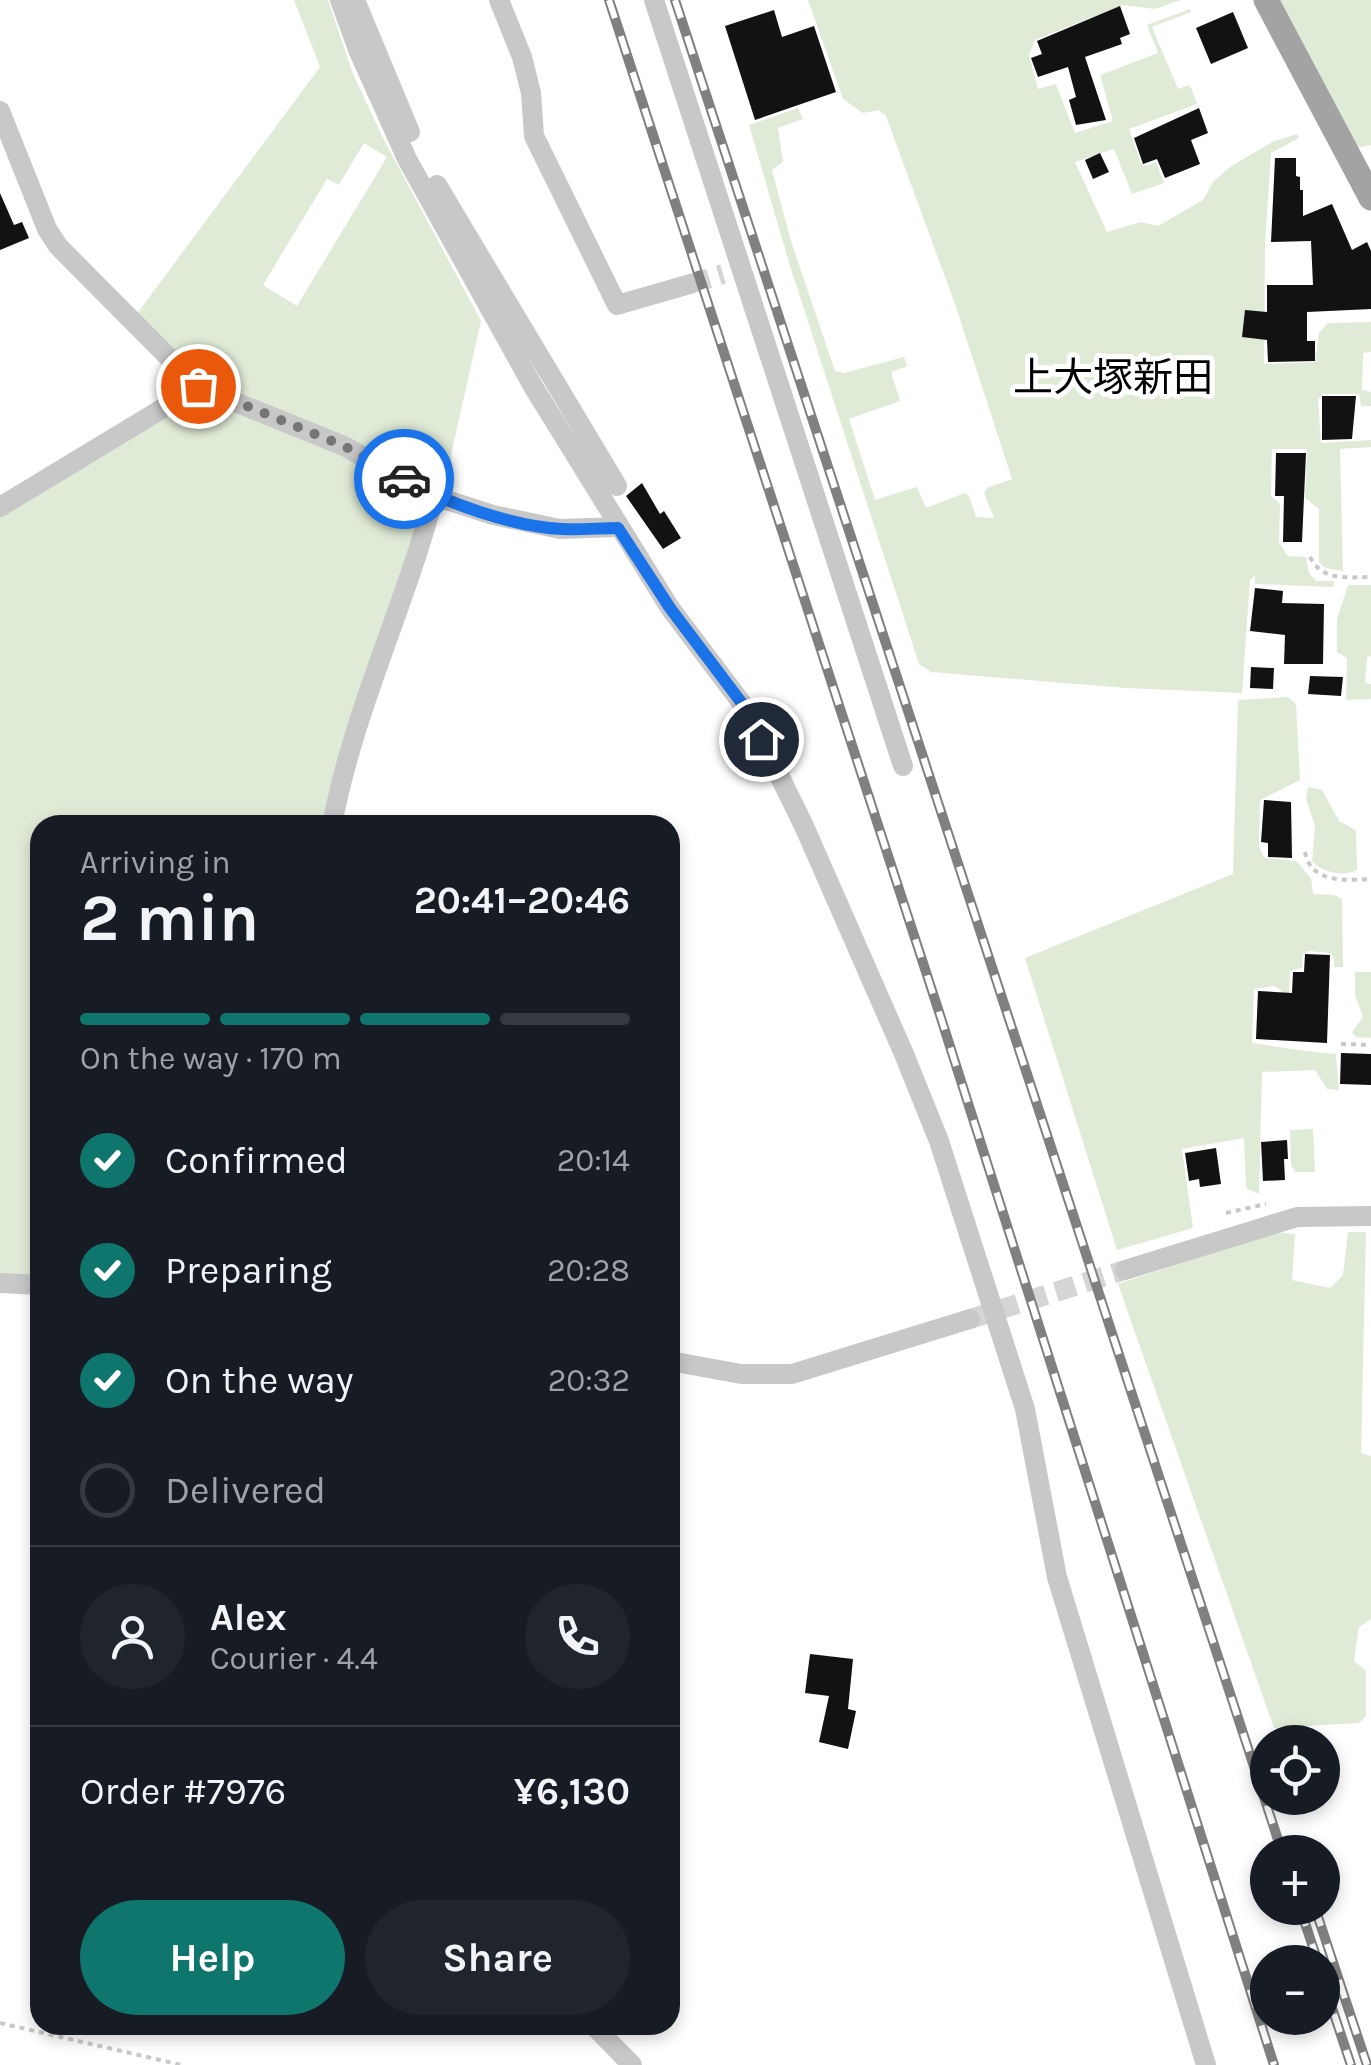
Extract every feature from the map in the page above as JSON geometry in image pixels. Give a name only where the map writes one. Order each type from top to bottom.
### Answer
[{"type":"main road","points":[[1266,0],[1371,198]]},
{"type":"street","points":[[340,0],[408,159],[534,388],[670,608],[747,710],[804,826],[939,1141],[1026,1409],[1058,1577],[1206,2065]]},
{"type":"street","points":[[356,0],[421,158],[617,486]]},
{"type":"street","points":[[499,0],[522,58],[531,94],[534,136],[617,305],[690,284]]},
{"type":"street","points":[[654,0],[732,272],[902,766]]},
{"type":"street","points":[[0,111],[47,229],[58,246],[198,386],[344,446],[434,496],[493,515],[560,529],[618,528]]},
{"type":"street","points":[[0,506],[198,386]]},
{"type":"street","points":[[335,815],[379,660],[420,548],[434,496]]},
{"type":"street","points":[[1125,1270],[1297,1217],[1371,1216]]},
{"type":"street","points":[[0,1283],[30,1284]]},
{"type":"street","points":[[680,1363],[741,1374],[792,1374],[970,1320]]},
{"type":"street","points":[[603,2035],[632,2065]]},
{"type":"path","points":[[1310,557],[1322,573],[1336,578],[1371,577]]},
{"type":"path","points":[[1305,852],[1318,874],[1371,879]]},
{"type":"path","points":[[1341,1044],[1371,1046]]},
{"type":"path","points":[[0,2023],[30,2030]]},
{"type":"path","points":[[52,2035],[182,2065]]},
{"type":"green space","points":[[294,0],[328,0],[353,74],[383,138],[481,321],[451,455],[453,495],[201,379],[136,315],[320,67]],"holes":[[[364,143],[387,157],[297,306],[263,285],[327,179],[339,185]]]},
{"type":"green space","points":[[808,0],[1181,0],[1155,9],[1123,5],[1035,40],[1029,55],[1038,89],[1056,84],[1075,133],[1113,121],[1100,75],[1158,53],[1147,25],[1190,9],[1191,12],[1152,27],[1178,89],[1190,85],[1197,104],[1129,129],[1141,163],[1146,166],[1156,162],[1164,183],[1132,194],[1114,149],[1075,162],[1107,232],[1141,222],[1158,226],[1203,200],[1213,182],[1230,167],[1272,142],[1297,134],[1299,138],[1271,153],[1264,364],[1315,362],[1319,333],[1328,323],[1371,322],[1371,352],[1363,353],[1362,390],[1371,392],[1371,406],[1361,406],[1359,394],[1323,394],[1318,399],[1321,443],[1371,440],[1371,447],[1340,449],[1343,571],[1325,568],[1319,562],[1319,509],[1305,498],[1307,449],[1272,449],[1271,496],[1280,504],[1279,542],[1288,556],[1306,557],[1309,573],[1316,581],[1334,581],[1333,587],[1255,584],[1255,575],[1250,580],[1242,693],[931,672],[919,664],[790,266],[749,125],[798,108],[803,119],[778,128],[783,162],[772,170],[790,238],[835,371],[844,373],[904,357],[907,366],[891,372],[900,401],[849,419],[875,500],[917,487],[926,508],[965,493],[976,517],[994,518],[984,493],[987,488],[1012,479],[956,307],[886,116],[879,110],[863,113],[843,99]]},
{"type":"green space","points":[[1277,0],[1371,0],[1371,145],[1355,148]]},
{"type":"green space","points":[[179,389],[342,450],[425,500],[329,790],[325,815],[30,815],[30,1285],[0,1284],[0,497]]},
{"type":"green space","points":[[1348,585],[1371,585],[1371,656],[1367,657],[1365,683],[1371,684],[1371,699],[1346,700],[1347,658],[1337,652],[1337,619]]},
{"type":"green space","points":[[1288,697],[1296,704],[1300,780],[1260,800],[1259,846],[1264,858],[1296,861],[1311,878],[1313,894],[1342,899],[1343,967],[1334,967],[1330,953],[1303,954],[1302,968],[1290,971],[1288,1019],[1281,1019],[1281,990],[1274,986],[1254,989],[1252,1043],[1336,1054],[1339,1090],[1327,1089],[1315,1070],[1262,1072],[1259,1194],[1246,1188],[1244,1138],[1182,1149],[1193,1228],[1117,1250],[1025,958],[1233,874],[1238,700]]},
{"type":"green space","points":[[1308,787],[1322,790],[1339,821],[1356,830],[1357,870],[1333,873],[1312,861],[1315,826],[1306,799]]},
{"type":"green space","points":[[1355,972],[1371,972],[1371,1038],[1356,1037],[1352,1032],[1363,1017],[1355,995]]},
{"type":"green space","points":[[1313,1129],[1315,1172],[1295,1172],[1291,1165],[1290,1130]]},
{"type":"green space","points":[[1276,1232],[1295,1234],[1292,1280],[1330,1288],[1343,1275],[1348,1232],[1366,1232],[1361,1453],[1371,1456],[1371,1619],[1359,1627],[1354,1661],[1366,1671],[1366,1716],[1359,1723],[1273,1725],[1118,1284]]},
{"type":"building","points":[[1120,6],[1130,34],[1120,38],[1122,44],[1085,57],[1106,120],[1076,125],[1069,100],[1076,97],[1068,67],[1038,77],[1031,58],[1042,54],[1037,41]]},
{"type":"building","points":[[774,10],[782,37],[814,26],[836,92],[755,120],[725,26]]},
{"type":"building","points":[[1233,12],[1248,48],[1211,64],[1196,28]]},
{"type":"building","points":[[1199,108],[1208,133],[1191,140],[1200,164],[1165,178],[1157,159],[1143,164],[1134,138]]},
{"type":"building","points":[[1100,153],[1109,172],[1093,179],[1085,160]]},
{"type":"building","points":[[1275,158],[1296,158],[1296,176],[1300,177],[1303,190],[1303,216],[1332,204],[1352,250],[1367,242],[1371,251],[1371,309],[1307,312],[1307,341],[1315,341],[1315,361],[1268,362],[1267,340],[1242,337],[1245,310],[1267,312],[1267,285],[1313,285],[1311,241],[1271,242]]},
{"type":"building","points":[[0,193],[14,225],[22,222],[29,238],[0,250]]},
{"type":"building","points":[[1322,396],[1356,396],[1352,439],[1322,440]]},
{"type":"building","points":[[1276,453],[1306,453],[1302,542],[1283,542],[1284,496],[1275,496]]},
{"type":"building","points":[[642,483],[660,514],[664,511],[681,538],[663,549],[626,496]]},
{"type":"building","points":[[1255,588],[1283,591],[1282,603],[1324,604],[1323,664],[1284,664],[1285,635],[1250,631]]},
{"type":"building","points":[[1251,667],[1274,668],[1273,689],[1250,688]]},
{"type":"building","points":[[1310,676],[1343,677],[1341,696],[1308,694]]},
{"type":"building","points":[[1264,800],[1291,802],[1292,858],[1268,857],[1268,843],[1261,842]]},
{"type":"building","points":[[1305,954],[1330,955],[1327,1043],[1256,1039],[1258,991],[1292,993],[1293,972],[1304,972]]},
{"type":"building","points":[[1341,1053],[1371,1054],[1371,1085],[1340,1084]]},
{"type":"building","points":[[1287,1140],[1285,1180],[1263,1181],[1261,1142]]},
{"type":"building","points":[[1216,1148],[1221,1184],[1200,1187],[1199,1179],[1189,1181],[1185,1153]]},
{"type":"building","points":[[810,1654],[853,1659],[848,1709],[856,1711],[848,1749],[819,1742],[829,1696],[805,1693]]},
{"type":"tunnel","points":[[690,284],[723,274]]},
{"type":"tunnel","points":[[970,1319],[1125,1270]]},
{"type":"railway","points":[[609,0],[940,1015],[1274,2065]]},
{"type":"railway","points":[[675,0],[1276,1835]]},
{"type":"railway","points":[[1306,1925],[1312,1945]]},
{"type":"railway","points":[[1321,1925],[1367,2065]]},
{"type":"railway","points":[[1340,2032],[1351,2065]]},
{"type":"way so far","points":[[198,386],[344,446],[404,479]]},
{"type":"district","name":"上大塚新田","points":[[1113,377]]},
{"type":"route","points":[[404,479],[434,496],[493,515],[560,529],[618,528],[670,608],[747,710],[761,739]]}]
